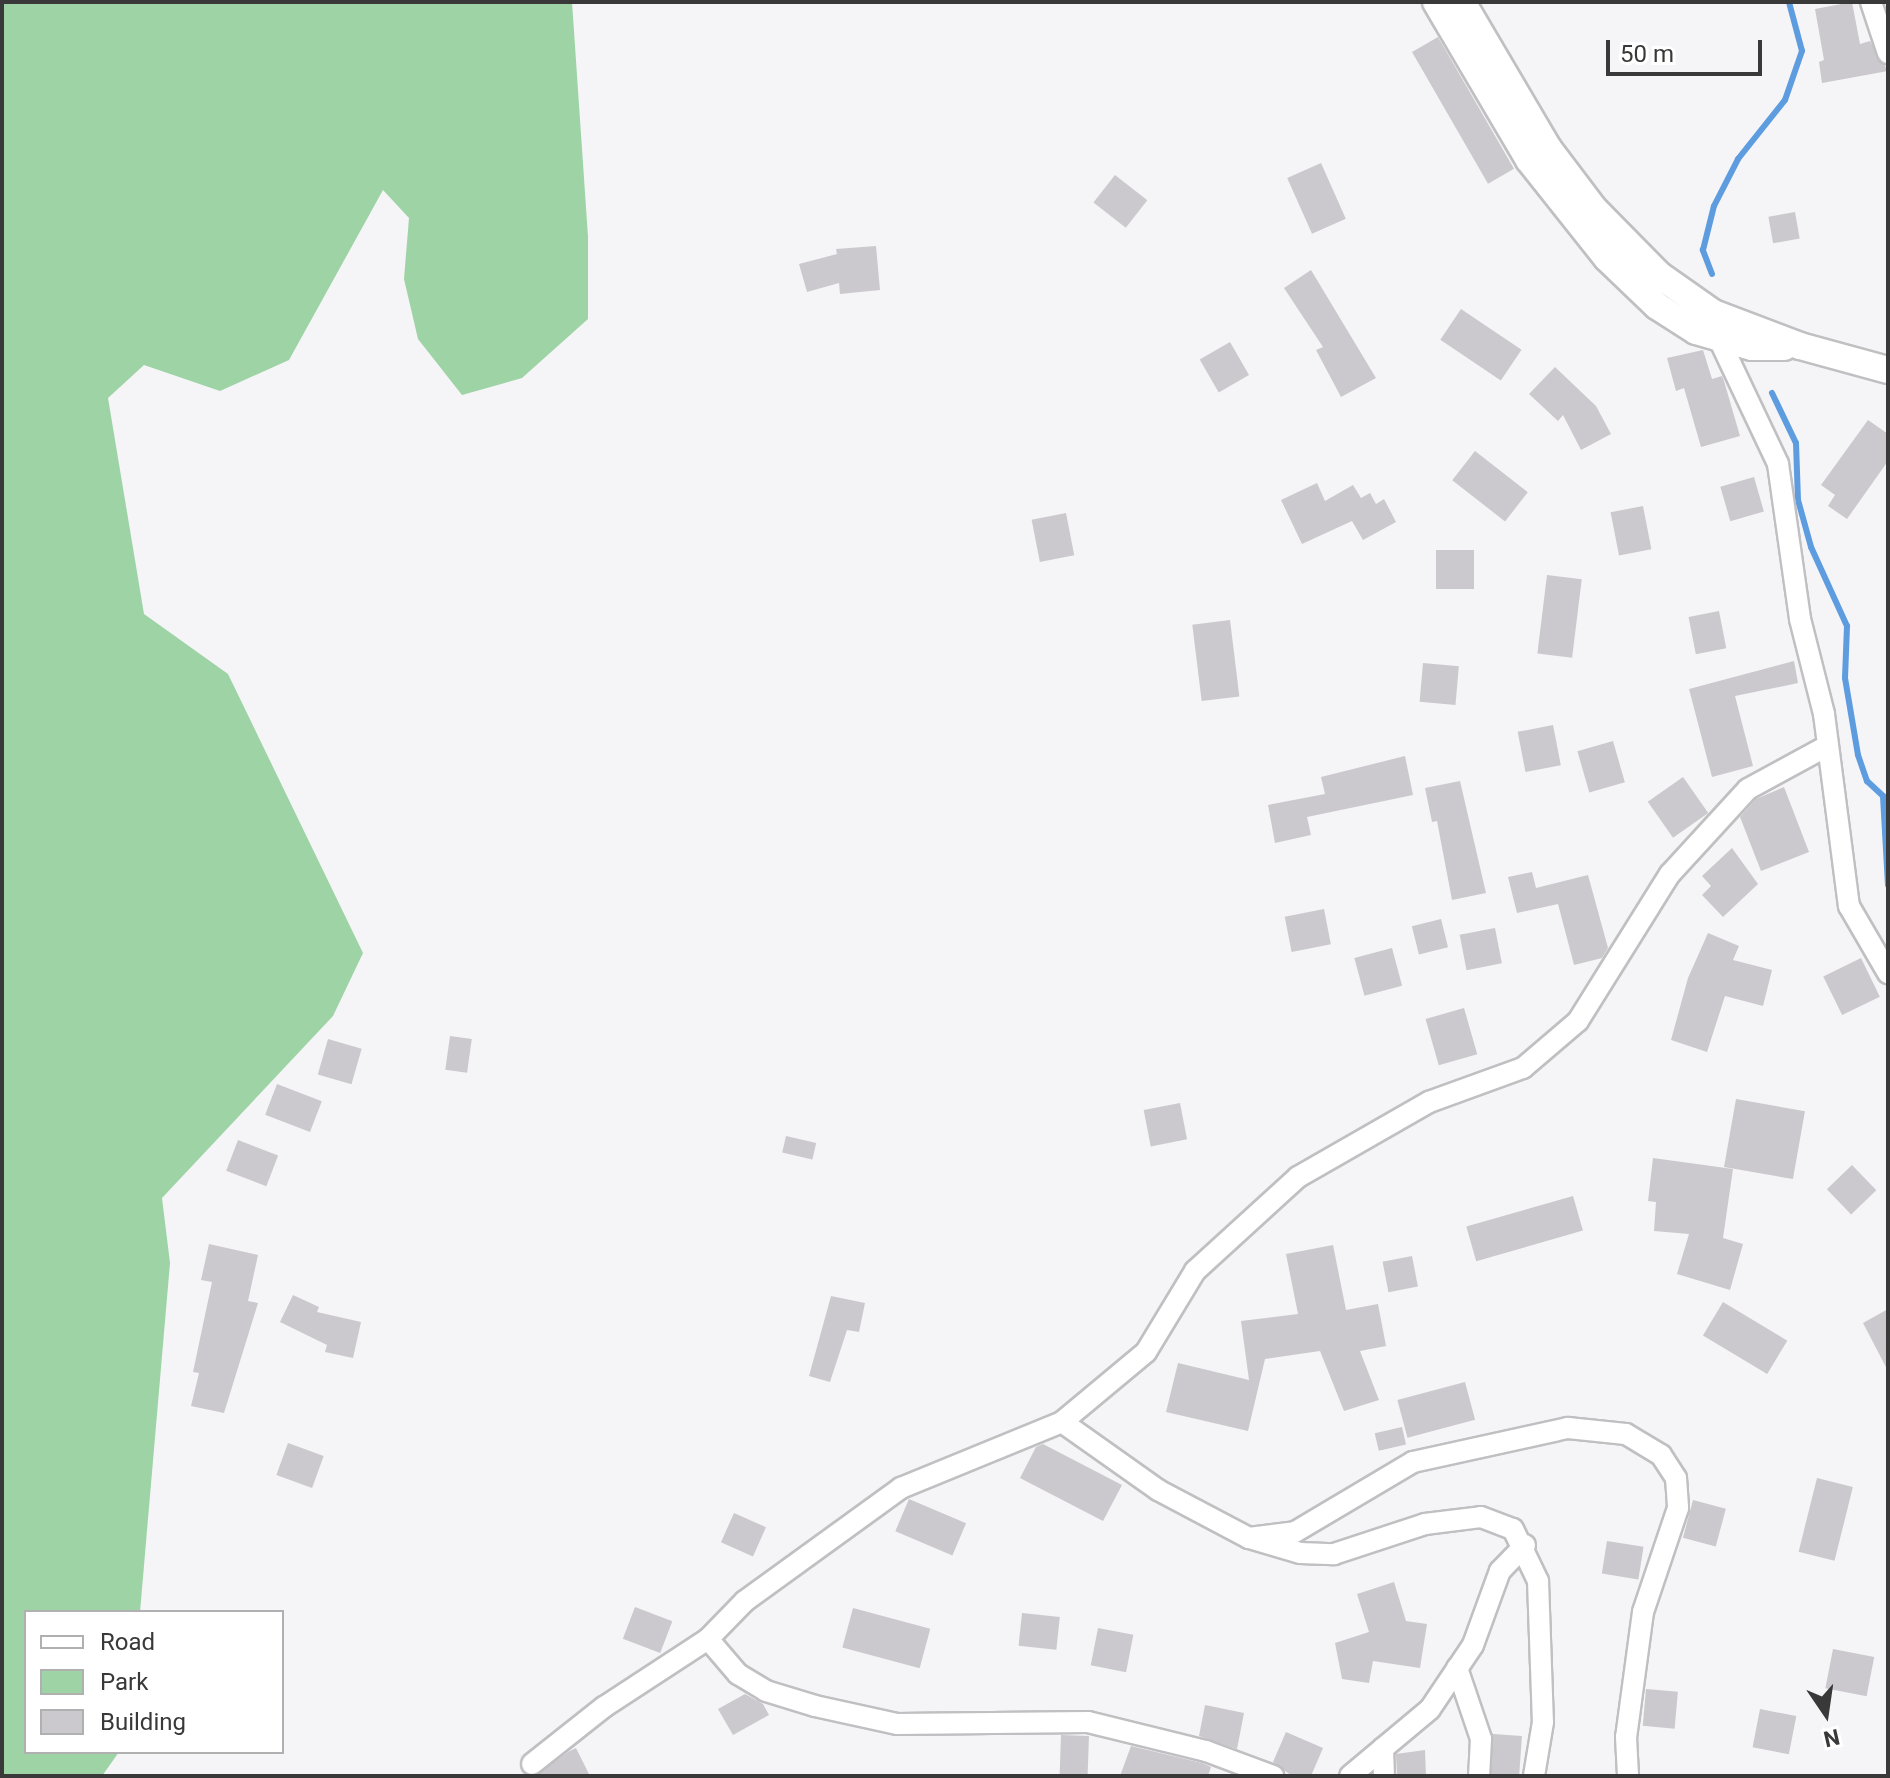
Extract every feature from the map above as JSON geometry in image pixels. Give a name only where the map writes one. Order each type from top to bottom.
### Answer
[{"type":"street","points":[[1436,2],[1529,160],[1579,227],[1657,306],[1719,339],[1752,347],[1800,346]]},
{"type":"street","points":[[1462,2],[1548,148],[1627,245],[1684,297],[1800,346],[1888,370]]},
{"type":"street","points":[[1871,2],[1888,53]]},
{"type":"street","points":[[1719,339],[1778,464],[1800,619],[1827,746],[1849,906],[1888,973]]},
{"type":"street","points":[[532,1764],[604,1707],[708,1639],[745,1601],[901,1488],[1062,1422],[1146,1352],[1195,1271],[1298,1177],[1429,1102],[1523,1068],[1567,1030],[1670,874],[1748,789],[1827,746]]},
{"type":"street","points":[[1062,1422],[1158,1490],[1249,1538],[1300,1553],[1334,1554],[1425,1524],[1481,1517],[1513,1529],[1525,1545],[1538,1581],[1543,1722],[1534,1776]]},
{"type":"street","points":[[1249,1538],[1295,1532],[1413,1462],[1568,1428],[1626,1434],[1661,1455],[1676,1478],[1678,1508],[1643,1612],[1626,1737],[1628,1776]]},
{"type":"street","points":[[1350,1776],[1430,1709],[1473,1645],[1500,1571],[1525,1545]]},
{"type":"street","points":[[708,1639],[738,1674],[766,1691],[815,1706],[897,1724],[1088,1722],[1206,1751],[1273,1776]]},
{"type":"street","points":[[1457,1668],[1481,1739],[1479,1776]]},
{"type":"street","points":[[1383,1748],[1384,1776]]},
{"type":"green space","points":[[2,2],[572,2],[588,237],[588,319],[522,378],[462,395],[418,339],[404,279],[409,218],[383,190],[289,360],[220,391],[144,365],[108,398],[144,614],[228,674],[363,953],[333,1016],[162,1198],[170,1263],[140,1610],[24,1610],[24,1754],[118,1754],[102,1776],[2,1776]]},
{"type":"building","points":[[1852,2],[1860,44],[1870,41],[1888,71],[1822,83],[1819,62],[1824,60],[1815,9]]},
{"type":"building","points":[[1438,37],[1514,169],[1488,184],[1412,52]]},
{"type":"building","points":[[1321,163],[1346,219],[1312,234],[1287,178]]},
{"type":"building","points":[[1115,175],[1147,200],[1126,228],[1093,203]]},
{"type":"building","points":[[1795,212],[1800,239],[1773,243],[1768,217]]},
{"type":"building","points":[[876,246],[880,290],[840,294],[839,283],[807,292],[799,264],[837,254],[836,249]]},
{"type":"building","points":[[1311,270],[1376,378],[1341,397],[1316,350],[1323,347],[1284,288]]},
{"type":"building","points":[[1461,309],[1522,350],[1501,380],[1440,340]]},
{"type":"building","points":[[1230,342],[1249,375],[1219,392],[1200,360]]},
{"type":"building","points":[[1703,350],[1712,379],[1722,376],[1740,436],[1701,447],[1684,388],[1676,391],[1667,358]]},
{"type":"building","points":[[1555,367],[1596,406],[1611,434],[1581,450],[1563,415],[1558,421],[1529,394]]},
{"type":"building","points":[[1868,420],[1888,434],[1888,461],[1847,519],[1828,506],[1835,495],[1821,485]]},
{"type":"building","points":[[1475,451],[1528,492],[1505,521],[1452,480]]},
{"type":"building","points":[[1754,477],[1764,512],[1730,521],[1720,487]]},
{"type":"building","points":[[1317,483],[1325,501],[1353,485],[1361,498],[1370,493],[1376,504],[1384,499],[1396,522],[1363,540],[1352,521],[1302,544],[1281,500]]},
{"type":"building","points":[[1643,506],[1651,549],[1619,555],[1611,512]]},
{"type":"building","points":[[1066,513],[1074,555],[1040,562],[1032,520]]},
{"type":"building","points":[[1436,550],[1474,550],[1474,589],[1436,589]]},
{"type":"building","points":[[1547,575],[1582,579],[1572,658],[1537,653]]},
{"type":"building","points":[[1719,611],[1726,648],[1696,654],[1689,617]]},
{"type":"building","points":[[1230,620],[1239,696],[1202,701],[1192,625]]},
{"type":"building","points":[[1794,661],[1798,683],[1735,696],[1753,766],[1712,777],[1689,689]]},
{"type":"building","points":[[1423,663],[1459,666],[1455,705],[1420,702]]},
{"type":"building","points":[[1553,725],[1561,765],[1525,772],[1518,732]]},
{"type":"building","points":[[1613,741],[1625,782],[1589,793],[1577,751]]},
{"type":"building","points":[[1405,756],[1413,795],[1307,817],[1311,835],[1275,843],[1268,805],[1325,794],[1321,777]]},
{"type":"building","points":[[1683,777],[1708,813],[1673,838],[1648,802]]},
{"type":"building","points":[[1460,781],[1486,893],[1452,900],[1437,821],[1432,822],[1425,788]]},
{"type":"building","points":[[1784,787],[1809,852],[1761,871],[1740,817],[1756,799]]},
{"type":"building","points":[[1732,848],[1758,884],[1723,917],[1702,895],[1711,886],[1702,876]]},
{"type":"building","points":[[1532,872],[1536,888],[1588,875],[1608,948],[1602,958],[1574,965],[1558,904],[1517,913],[1508,877]]},
{"type":"building","points":[[1324,909],[1331,944],[1292,952],[1285,917]]},
{"type":"building","points":[[1441,919],[1448,947],[1419,954],[1412,926]]},
{"type":"building","points":[[1495,928],[1502,963],[1467,970],[1460,935]]},
{"type":"building","points":[[1708,933],[1739,946],[1733,960],[1772,970],[1763,1006],[1725,996],[1707,1052],[1671,1040],[1688,978]]},
{"type":"building","points":[[1392,948],[1402,986],[1364,996],[1354,958]]},
{"type":"building","points":[[1861,958],[1880,997],[1842,1015],[1823,976]]},
{"type":"building","points":[[1464,1008],[1477,1054],[1439,1065],[1426,1019]]},
{"type":"building","points":[[450,1036],[472,1039],[467,1073],[445,1070]]},
{"type":"building","points":[[328,1039],[362,1049],[351,1084],[318,1075]]},
{"type":"building","points":[[277,1084],[322,1101],[310,1132],[265,1115]]},
{"type":"building","points":[[1736,1099],[1805,1111],[1793,1179],[1724,1167]]},
{"type":"building","points":[[1180,1103],[1187,1139],[1151,1146],[1144,1110]]},
{"type":"building","points":[[786,1136],[816,1143],[812,1160],[782,1153]]},
{"type":"building","points":[[238,1140],[278,1155],[266,1186],[226,1171]]},
{"type":"building","points":[[1653,1158],[1733,1169],[1723,1238],[1743,1244],[1730,1290],[1677,1274],[1689,1234],[1654,1231],[1656,1202],[1648,1201]]},
{"type":"building","points":[[1852,1165],[1876,1190],[1851,1214],[1827,1189]]},
{"type":"building","points":[[1573,1196],[1583,1231],[1476,1261],[1466,1227]]},
{"type":"building","points":[[209,1244],[258,1255],[248,1301],[258,1303],[224,1413],[191,1406],[199,1373],[193,1372],[212,1282],[201,1280]]},
{"type":"building","points":[[1333,1245],[1346,1310],[1378,1304],[1386,1346],[1360,1351],[1379,1400],[1344,1411],[1320,1351],[1265,1359],[1248,1431],[1166,1412],[1178,1363],[1249,1380],[1241,1321],[1298,1314],[1286,1254]]},
{"type":"building","points":[[1412,1256],[1418,1286],[1388,1292],[1383,1262]]},
{"type":"building","points":[[293,1295],[319,1307],[317,1312],[361,1322],[353,1358],[325,1352],[327,1345],[280,1322]]},
{"type":"building","points":[[831,1296],[865,1303],[859,1332],[847,1330],[830,1382],[809,1376]]},
{"type":"building","points":[[1723,1302],[1787,1341],[1767,1374],[1703,1335]]},
{"type":"building","points":[[1888,1309],[1888,1371],[1863,1323]]},
{"type":"building","points":[[1465,1382],[1475,1420],[1407,1438],[1397,1400]]},
{"type":"building","points":[[1402,1427],[1406,1445],[1379,1451],[1375,1433]]},
{"type":"building","points":[[288,1443],[324,1456],[312,1488],[276,1475]]},
{"type":"building","points":[[1043,1444],[1122,1485],[1103,1521],[1020,1478],[1036,1447]]},
{"type":"building","points":[[1817,1478],[1853,1487],[1835,1561],[1799,1552]]},
{"type":"building","points":[[909,1499],[966,1523],[952,1555],[895,1531]]},
{"type":"building","points":[[1693,1500],[1726,1509],[1716,1546],[1683,1538]]},
{"type":"building","points":[[734,1513],[766,1527],[753,1556],[721,1542]]},
{"type":"building","points":[[1607,1541],[1644,1547],[1638,1579],[1602,1574]]},
{"type":"building","points":[[1394,1582],[1406,1621],[1427,1624],[1420,1668],[1373,1661],[1369,1683],[1342,1679],[1335,1643],[1369,1632],[1357,1594]]},
{"type":"building","points":[[635,1607],[672,1621],[660,1653],[623,1639]]},
{"type":"building","points":[[853,1608],[930,1629],[920,1668],[842,1648]]},
{"type":"building","points":[[1022,1613],[1060,1617],[1056,1650],[1019,1646]]},
{"type":"building","points":[[1098,1628],[1133,1635],[1126,1672],[1091,1665]]},
{"type":"building","points":[[1833,1649],[1874,1657],[1867,1696],[1825,1688]]},
{"type":"building","points":[[1646,1689],[1678,1692],[1675,1729],[1643,1726]]},
{"type":"building","points":[[745,1694],[763,1704],[769,1715],[733,1735],[718,1709]]},
{"type":"building","points":[[1205,1705],[1244,1713],[1237,1749],[1199,1736]]},
{"type":"building","points":[[1760,1709],[1796,1716],[1789,1754],[1753,1747]]},
{"type":"building","points":[[1286,1732],[1323,1748],[1311,1776],[1292,1776],[1273,1762]]},
{"type":"building","points":[[1493,1734],[1522,1736],[1519,1776],[1490,1776]]},
{"type":"building","points":[[1061,1735],[1089,1736],[1088,1776],[1060,1776]]},
{"type":"building","points":[[1131,1746],[1211,1767],[1208,1776],[1120,1776]]},
{"type":"building","points":[[576,1748],[590,1776],[536,1776],[568,1752]]},
{"type":"building","points":[[1425,1750],[1426,1776],[1397,1776],[1396,1754]]},
{"type":"waterway","points":[[1712,274],[1703,250],[1714,206],[1738,159],[1785,100],[1802,51],[1789,2]]},
{"type":"waterway","points":[[1772,393],[1796,443],[1798,500],[1811,547],[1847,626],[1845,678],[1858,755],[1867,781],[1883,796],[1888,885]]}]
